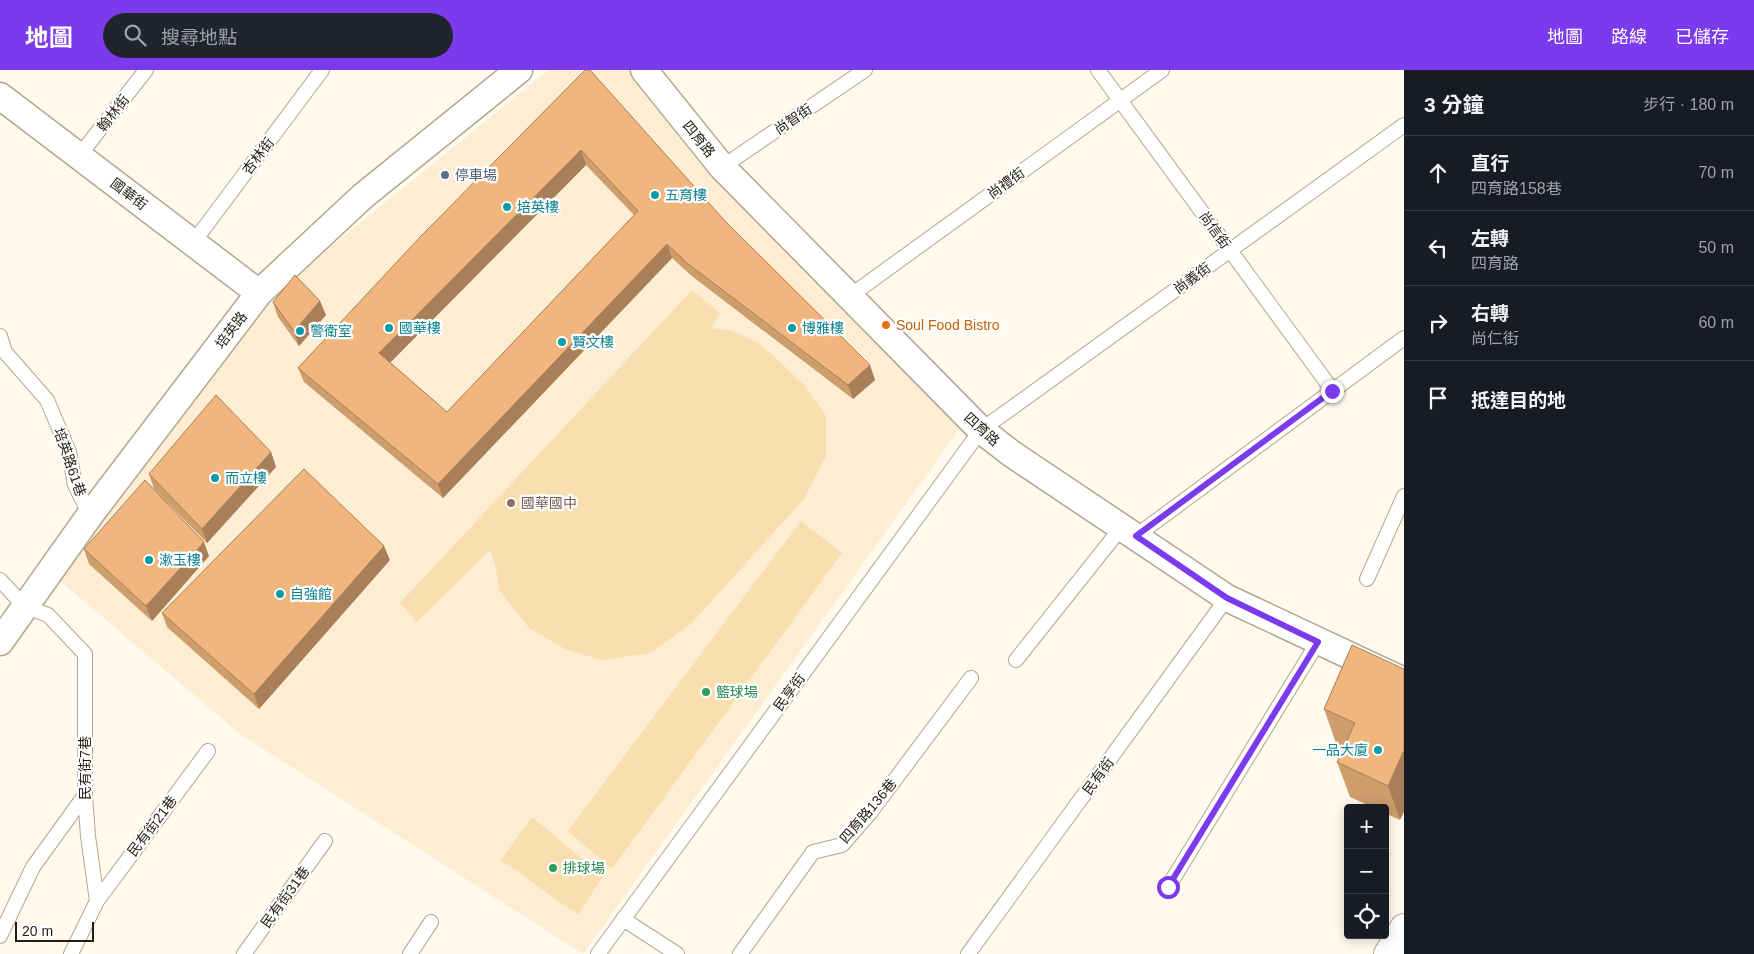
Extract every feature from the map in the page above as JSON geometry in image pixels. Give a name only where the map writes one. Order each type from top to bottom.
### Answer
[{"type":"street","name":"培英路","points":[[0,642],[90,515],[259,293],[362,196],[519,70]]},
{"type":"street","name":"四育路","points":[[644,70],[722,167],[981,430],[1012,454],[1227,598],[1404,681]]},
{"type":"street","name":"國華街","points":[[0,96],[259,293]]},
{"type":"street","points":[[1388,954],[1404,928]]},
{"type":"lane","name":"翰林街","points":[[79,156],[146,70]]},
{"type":"lane","name":"杏林街","points":[[193,242],[322,70]]},
{"type":"lane","name":"尚智街","points":[[722,167],[865,70]]},
{"type":"lane","name":"尚信街","points":[[1098,70],[1332,391]]},
{"type":"lane","name":"尚禮街","points":[[850,296],[1162,70]]},
{"type":"lane","name":"尚義街","points":[[981,430],[1404,125]]},
{"type":"lane","name":"培英路61巷","points":[[0,336],[5,352],[46,400],[69,452],[75,485],[90,515]]},
{"type":"lane","points":[[1016,660],[1128,532],[1332,391],[1404,338]]},
{"type":"lane","name":"民享街","points":[[598,954],[981,430]]},
{"type":"lane","points":[[1367,579],[1404,496]]},
{"type":"lane","points":[[0,580],[24,606]]},
{"type":"lane","name":"民有街","points":[[968,954],[1227,598]]},
{"type":"lane","name":"民有街7巷","points":[[24,606],[48,615],[86,654],[85,794],[88,836],[97,901]]},
{"type":"lane","points":[[1168,887],[1318,642]]},
{"type":"lane","name":"四育路136巷","points":[[740,954],[813,852],[842,845],[870,813],[971,678]]},
{"type":"lane","name":"民有街21巷","points":[[97,901],[208,752]]},
{"type":"lane","points":[[0,936],[33,867],[85,794]]},
{"type":"lane","name":"民有街31巷","points":[[244,954],[325,841]]},
{"type":"lane","points":[[72,954],[97,901]]},
{"type":"lane","points":[[624,919],[674,953]]},
{"type":"lane","points":[[410,954],[431,922]]},
{"type":"shaded area","name":"國華國中","points":[[549,70],[630,70],[960,428],[583,954],[240,734],[58,579],[286,283]]},
{"type":"shaded area","points":[[692,290],[720,313],[711,328],[732,331],[757,342],[806,387],[826,416],[826,456],[804,499],[692,623],[651,653],[601,660],[565,649],[529,628],[499,590],[496,568],[490,550],[417,622],[400,603]]},
{"type":"shaded area","name":"籃球場","points":[[801,521],[842,553],[612,869],[568,831]]},
{"type":"shaded area","name":"排球場","points":[[532,817],[603,876],[578,915],[501,860]]},
{"type":"building","points":[[585,70],[590,70],[725,221],[870,365],[848,385],[687,263],[667,244],[438,484],[298,368],[422,235]],"holes":[[[581,150],[638,211],[447,412],[379,353]]]},
{"type":"building","points":[[295,275],[320,301],[294,331],[273,302]]},
{"type":"building","name":"而立樓","points":[[216,395],[271,452],[202,529],[149,474]]},
{"type":"building","name":"自強館","points":[[304,469],[384,546],[254,694],[162,613]]},
{"type":"building","name":"漱玉樓","points":[[145,480],[204,542],[146,606],[84,549]]},
{"type":"building","points":[[1352,645],[1404,669],[1404,750],[1388,786],[1337,762],[1355,723],[1324,709]]},
{"type":"place","name":"停車場","points":[[445,175]]},
{"type":"place","name":"五育樓","points":[[655,195]]},
{"type":"place","name":"培英樓","points":[[507,207]]},
{"type":"place","name":"Soul Food Bistro","points":[[886,325]]},
{"type":"place","name":"國華樓","points":[[389,328]]},
{"type":"place","name":"博雅樓","points":[[792,328]]},
{"type":"place","name":"警衛室","points":[[300,331]]},
{"type":"place","name":"賢文樓","points":[[562,342]]},
{"type":"place","name":"而立樓","points":[[215,478]]},
{"type":"place","name":"國華國中","points":[[511,503]]},
{"type":"place","name":"漱玉樓","points":[[149,560]]},
{"type":"place","name":"自強館","points":[[280,594]]},
{"type":"place","name":"籃球場","points":[[706,692]]},
{"type":"place","name":"一品大廈","points":[[1378,750]]},
{"type":"place","name":"排球場","points":[[553,868]]},
{"type":"route","points":[[1168,887],[1318,642],[1227,598],[1136,536],[1332,391]]}]
